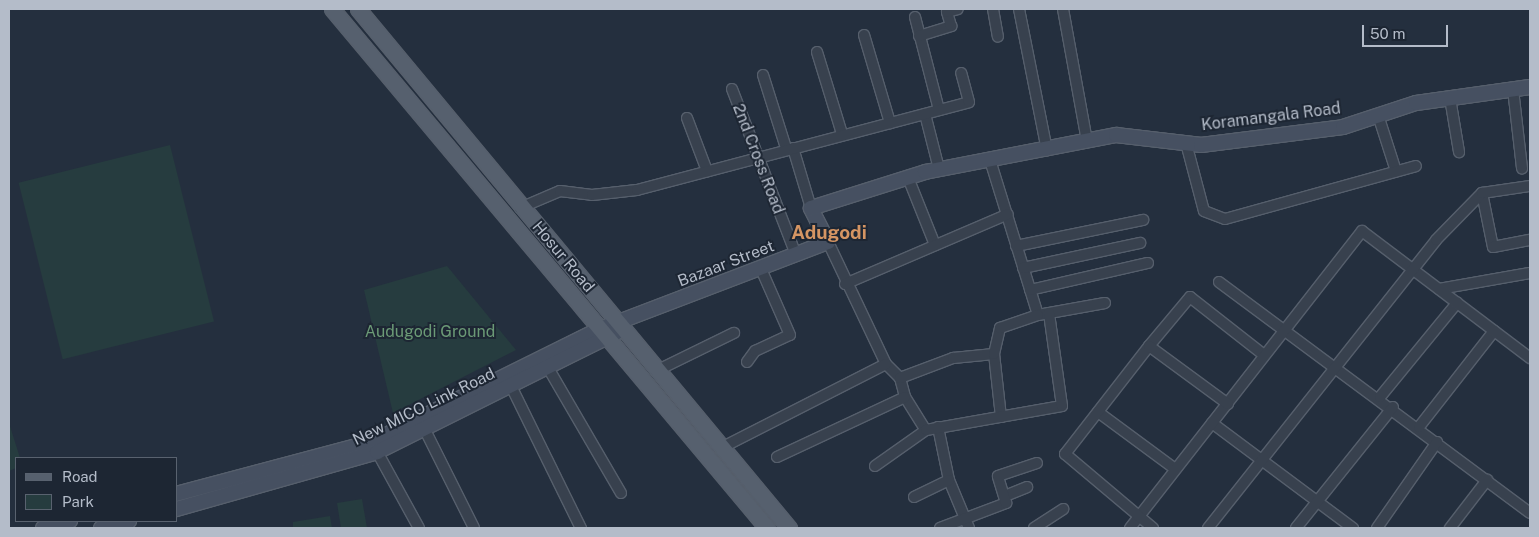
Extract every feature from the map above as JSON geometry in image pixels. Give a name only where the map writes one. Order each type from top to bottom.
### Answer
[{"type":"main road","name":"Hosur Road","points":[[332,9],[767,528]]},
{"type":"main road","name":"Hosur Road","points":[[358,9],[520,208],[789,528]]},
{"type":"street","points":[[920,36],[951,26],[947,12],[958,9]]},
{"type":"street","points":[[993,9],[998,37]]},
{"type":"street","points":[[1020,9],[1047,150]]},
{"type":"street","points":[[1063,9],[1087,141]]},
{"type":"street","points":[[915,17],[939,110]]},
{"type":"street","points":[[864,35],[890,122]]},
{"type":"street","points":[[817,52],[842,134]]},
{"type":"street","points":[[520,208],[560,190],[592,195],[637,190],[755,156],[969,102],[961,72]]},
{"type":"street","points":[[763,75],[811,208],[828,242],[845,284],[886,364],[900,378],[905,397],[926,430]]},
{"type":"street","name":"Koramangala Road","points":[[811,208],[909,180],[938,169],[1047,150],[1116,135],[1186,143],[1343,128],[1416,103],[1530,87]]},
{"type":"street","name":"2nd Cross Road","points":[[732,89],[755,156],[796,255]]},
{"type":"street","points":[[1513,89],[1522,168]]},
{"type":"street","points":[[1450,98],[1459,152]]},
{"type":"street","points":[[925,114],[938,169]]},
{"type":"street","points":[[1378,115],[1396,171]]},
{"type":"street","points":[[687,118],[707,171]]},
{"type":"street","points":[[1186,143],[1204,211],[1225,219],[1416,166]]},
{"type":"street","points":[[990,160],[1038,315]]},
{"type":"street","points":[[909,180],[935,245]]},
{"type":"street","points":[[1208,528],[1412,269],[1482,193],[1530,186]]},
{"type":"street","points":[[1482,193],[1493,247],[1530,240]]},
{"type":"street","points":[[845,284],[1008,214]]},
{"type":"street","points":[[1016,246],[1142,220]]},
{"type":"street","points":[[1130,528],[1228,404],[1285,326],[1362,231],[1530,358]]},
{"type":"street","name":"Bazaar Street","points":[[619,327],[664,306],[828,242]]},
{"type":"street","points":[[1023,268],[1140,243]]},
{"type":"street","points":[[1030,290],[1148,263]]},
{"type":"street","points":[[747,362],[755,351],[790,335],[761,269]]},
{"type":"street","points":[[1439,289],[1530,273]]},
{"type":"street","points":[[1219,282],[1285,326],[1530,513]]},
{"type":"street","points":[[1154,528],[1065,454],[1149,346],[1190,297],[1264,355]]},
{"type":"street","points":[[1001,417],[994,354],[1000,328],[1038,315],[1105,303]]},
{"type":"street","points":[[1380,397],[1457,303]]},
{"type":"street","points":[[875,466],[926,430],[1062,406],[1049,313]]},
{"type":"street","name":"New MICO Link Road","points":[[178,507],[375,447],[421,422],[603,332],[619,327]]},
{"type":"street","points":[[1419,427],[1494,330]]},
{"type":"street","name":"New MICO Link Road","points":[[421,422],[547,366],[603,332]]},
{"type":"street","points":[[656,371],[734,333]]},
{"type":"street","points":[[1149,346],[1228,404]]},
{"type":"street","points":[[900,378],[953,358],[994,354]]},
{"type":"street","points":[[721,448],[886,364]]},
{"type":"street","points":[[547,366],[621,493]]},
{"type":"street","points":[[510,384],[581,528]]},
{"type":"street","points":[[777,458],[905,397]]},
{"type":"street","points":[[1296,528],[1393,407]]},
{"type":"street","points":[[1098,412],[1175,470]]},
{"type":"street","points":[[421,422],[474,528]]},
{"type":"street","points":[[1212,424],[1353,528]]},
{"type":"street","points":[[938,427],[949,480],[967,523]]},
{"type":"street","points":[[1377,528],[1438,442]]},
{"type":"street","name":"New MICO Link Road","points":[[178,494],[375,447]]},
{"type":"street","points":[[375,447],[419,528]]},
{"type":"street","points":[[940,528],[967,523],[1006,503],[998,476],[1037,463]]},
{"type":"street","points":[[914,497],[949,480]]},
{"type":"street","points":[[1450,528],[1487,480]]},
{"type":"street","points":[[1005,496],[1027,487]]},
{"type":"street","points":[[1034,528],[1064,509]]},
{"type":"street","points":[[43,528],[66,522]]},
{"type":"street","points":[[101,528],[126,522]]},
{"type":"green space","points":[[170,145],[214,322],[63,359],[19,183]]},
{"type":"green space","name":"Audugodi Ground","points":[[447,266],[516,350],[393,413],[364,290]]},
{"type":"green space","points":[[9,423],[20,457],[15,457],[15,468],[9,471]]},
{"type":"green space","points":[[362,499],[367,528],[341,528],[337,503]]},
{"type":"green space","points":[[330,516],[332,528],[293,528],[293,522]]},
{"type":"district","name":"Adugodi","points":[[829,233]]}]
